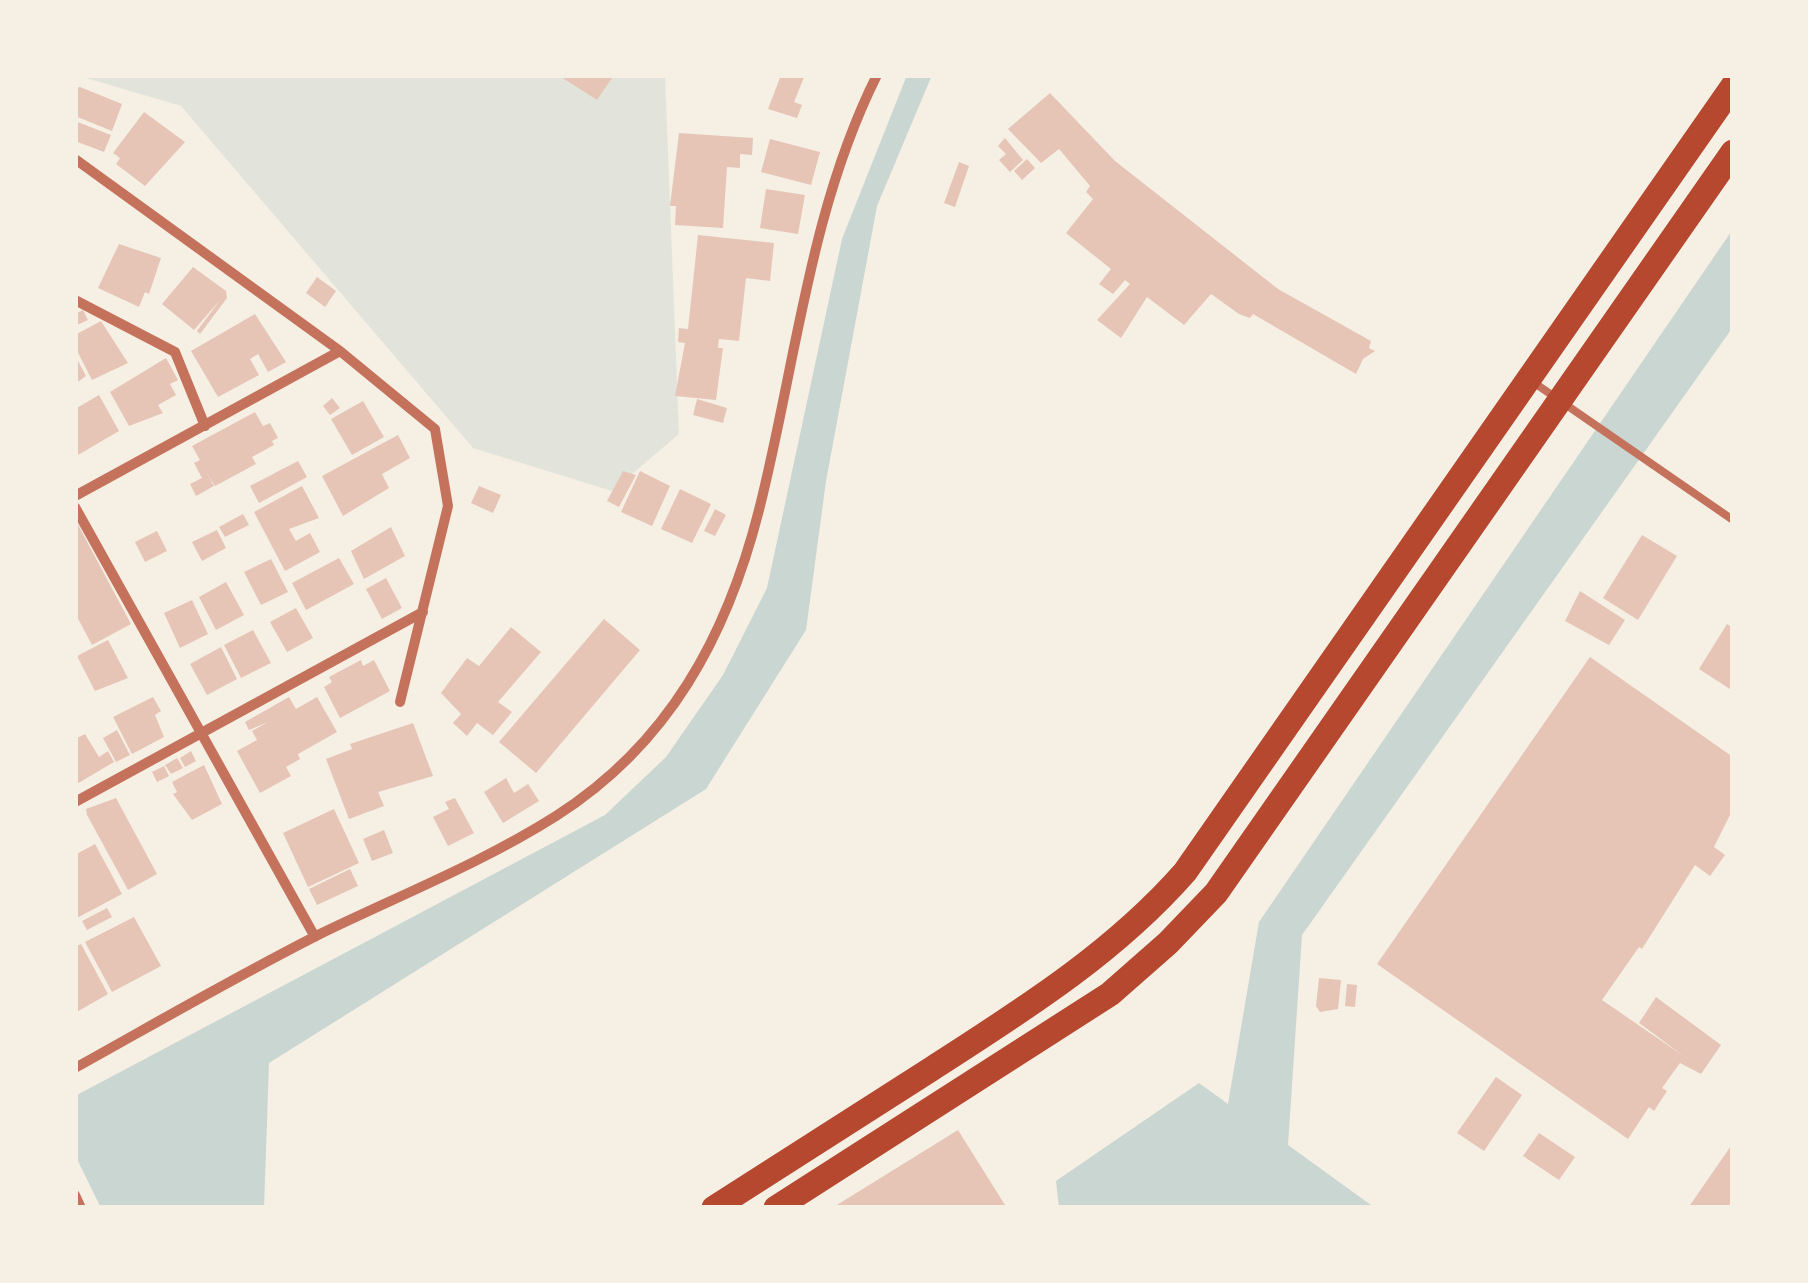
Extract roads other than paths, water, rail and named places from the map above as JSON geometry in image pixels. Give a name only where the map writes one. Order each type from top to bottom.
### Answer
[{"type":"main road","points":[[714,1208],[998,1026],[1100,955],[1147,915],[1185,872],[1733,86]]},
{"type":"main road","points":[[776,1208],[1110,994],[1168,944],[1216,893],[1733,152]]},
{"type":"street","points":[[76,1065],[316,936],[556,816],[619,767],[678,702],[730,611],[759,511],[828,194],[851,126],[878,75]]},
{"type":"street","points":[[75,160],[340,351],[435,430],[448,506],[400,702]]},
{"type":"street","points":[[75,300],[176,352],[205,426]]},
{"type":"street","points":[[75,496],[340,351]]},
{"type":"street","points":[[75,508],[316,936]]},
{"type":"street","points":[[75,802],[423,612]]},
{"type":"street","points":[[75,1195],[81,1208]]},
{"type":"lane","points":[[1530,380],[1733,520]]}]
